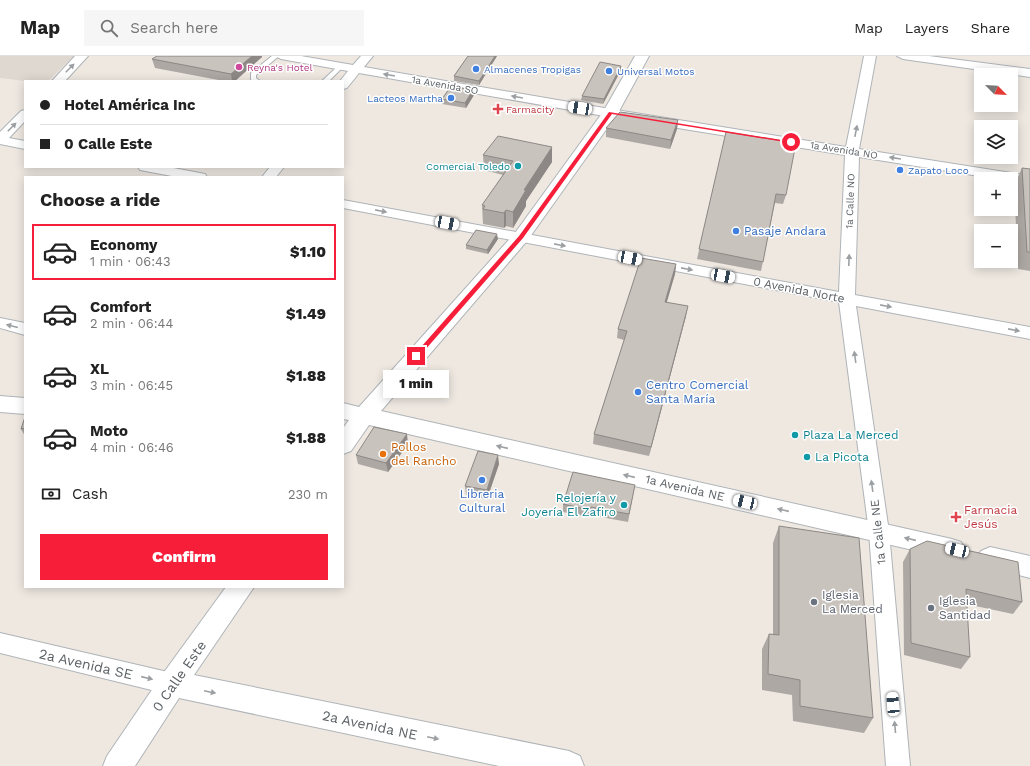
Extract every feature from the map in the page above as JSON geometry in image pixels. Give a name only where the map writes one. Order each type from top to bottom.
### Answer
[{"type":"street","points":[[59,80],[82,56]]},
{"type":"street","name":"1a Avenida SO","points":[[281,56],[610,113]]},
{"type":"street","points":[[344,84],[367,56]]},
{"type":"street","points":[[344,442],[353,413],[521,237],[610,113],[642,56]]},
{"type":"street","name":"1a Calle NO","points":[[847,299],[852,151],[870,56]]},
{"type":"street","points":[[903,56],[1030,73]]},
{"type":"street","name":"1a Avenida NO","points":[[610,113],[1030,180]]},
{"type":"street","points":[[0,140],[24,115]]},
{"type":"street","points":[[0,140],[24,145]]},
{"type":"street","points":[[150,168],[194,176]]},
{"type":"street","points":[[270,176],[276,168]]},
{"type":"street","name":"0 Avenida Norte","points":[[344,204],[1030,333]]},
{"type":"street","name":"1a Calle NE","points":[[847,299],[879,532],[898,766]]},
{"type":"street","points":[[0,323],[24,329]]},
{"type":"street","points":[[0,404],[24,406]]},
{"type":"street","name":"1a Avenida NE","points":[[353,413],[1030,567]]},
{"type":"street","name":"0 Calle Este","points":[[118,766],[172,684],[240,588]]},
{"type":"street","name":"2a Avenida SE","points":[[0,643],[172,684]]},
{"type":"street","name":"2a Avenida NE","points":[[172,684],[569,766]]},
{"type":"lane","points":[[255,80],[253,79],[253,74],[276,56]]},
{"type":"lane","points":[[326,80],[340,67]]},
{"type":"shaded area","points":[[0,56],[74,56],[49,80],[24,81],[0,78]]},
{"type":"building","points":[[157,56],[252,56],[231,74],[152,59]]},
{"type":"building","name":"Almacenes Tropigas","points":[[468,56],[495,56],[479,81],[454,76]]},
{"type":"building","points":[[600,62],[621,66],[604,99],[582,96]]},
{"type":"building","points":[[451,86],[473,90],[465,103],[442,99]]},
{"type":"building","points":[[620,112],[678,120],[671,140],[606,128]]},
{"type":"building","name":"Pasaje Andara","points":[[726,132],[796,143],[786,195],[776,194],[763,262],[699,249]]},
{"type":"building","points":[[498,136],[552,147],[524,190],[526,190],[513,212],[506,210],[504,213],[483,209],[485,206],[482,205],[513,161],[483,155]]},
{"type":"building","points":[[1022,168],[1030,169],[1030,252],[1027,252]]},
{"type":"building","points":[[476,230],[497,234],[487,250],[466,245]]},
{"type":"building","name":"Centro Comercial Santa María","points":[[641,258],[676,264],[665,302],[688,306],[651,447],[594,434],[627,331],[618,329]]},
{"type":"building","points":[[24,420],[24,428],[21,429]]},
{"type":"building","points":[[374,427],[407,434],[386,463],[356,455]]},
{"type":"building","name":"Libreria Cultural","points":[[478,451],[498,455],[487,490],[465,486]]},
{"type":"building","points":[[573,472],[635,485],[629,514],[591,507],[590,510],[563,504]]},
{"type":"building","name":"Iglesia La Merced","points":[[779,526],[859,538],[873,718],[800,706],[800,680],[768,674],[769,634],[779,635]]},
{"type":"building","name":"Iglesia Santidad","points":[[927,541],[1018,562],[1022,602],[966,589],[970,657],[911,643],[910,549]]},
{"type":"place","name":"Reyna's Hotel","points":[[239,67]]},
{"type":"place","name":"Almacenes Tropigas","points":[[476,69]]},
{"type":"place","name":"Universal Motos","points":[[609,71]]},
{"type":"place","name":"Lacteos Martha","points":[[451,98]]},
{"type":"place","name":"Farmacity","points":[[498,109]]},
{"type":"place","name":"Comercial Toledo","points":[[518,166]]},
{"type":"place","name":"Zapato Loco","points":[[900,170]]},
{"type":"place","name":"Pasaje Andara","points":[[736,231]]},
{"type":"place","name":"Centro Comercial Santa María","points":[[638,392]]},
{"type":"place","name":"Plaza La Merced","points":[[795,435]]},
{"type":"place","name":"Pollos del Rancho","points":[[383,454]]},
{"type":"place","name":"La Picota","points":[[807,457]]},
{"type":"place","name":"Libreria Cultural","points":[[482,480]]},
{"type":"place","name":"Relojería y Joyería El Zafiro","points":[[624,505]]},
{"type":"place","name":"Farmacia Jesús","points":[[956,517]]},
{"type":"place","name":"Iglesia La Merced","points":[[814,602]]},
{"type":"place","name":"Iglesia Santidad","points":[[931,608]]},
{"type":"route","points":[[416,356],[521,237],[610,113],[791,142]]}]
